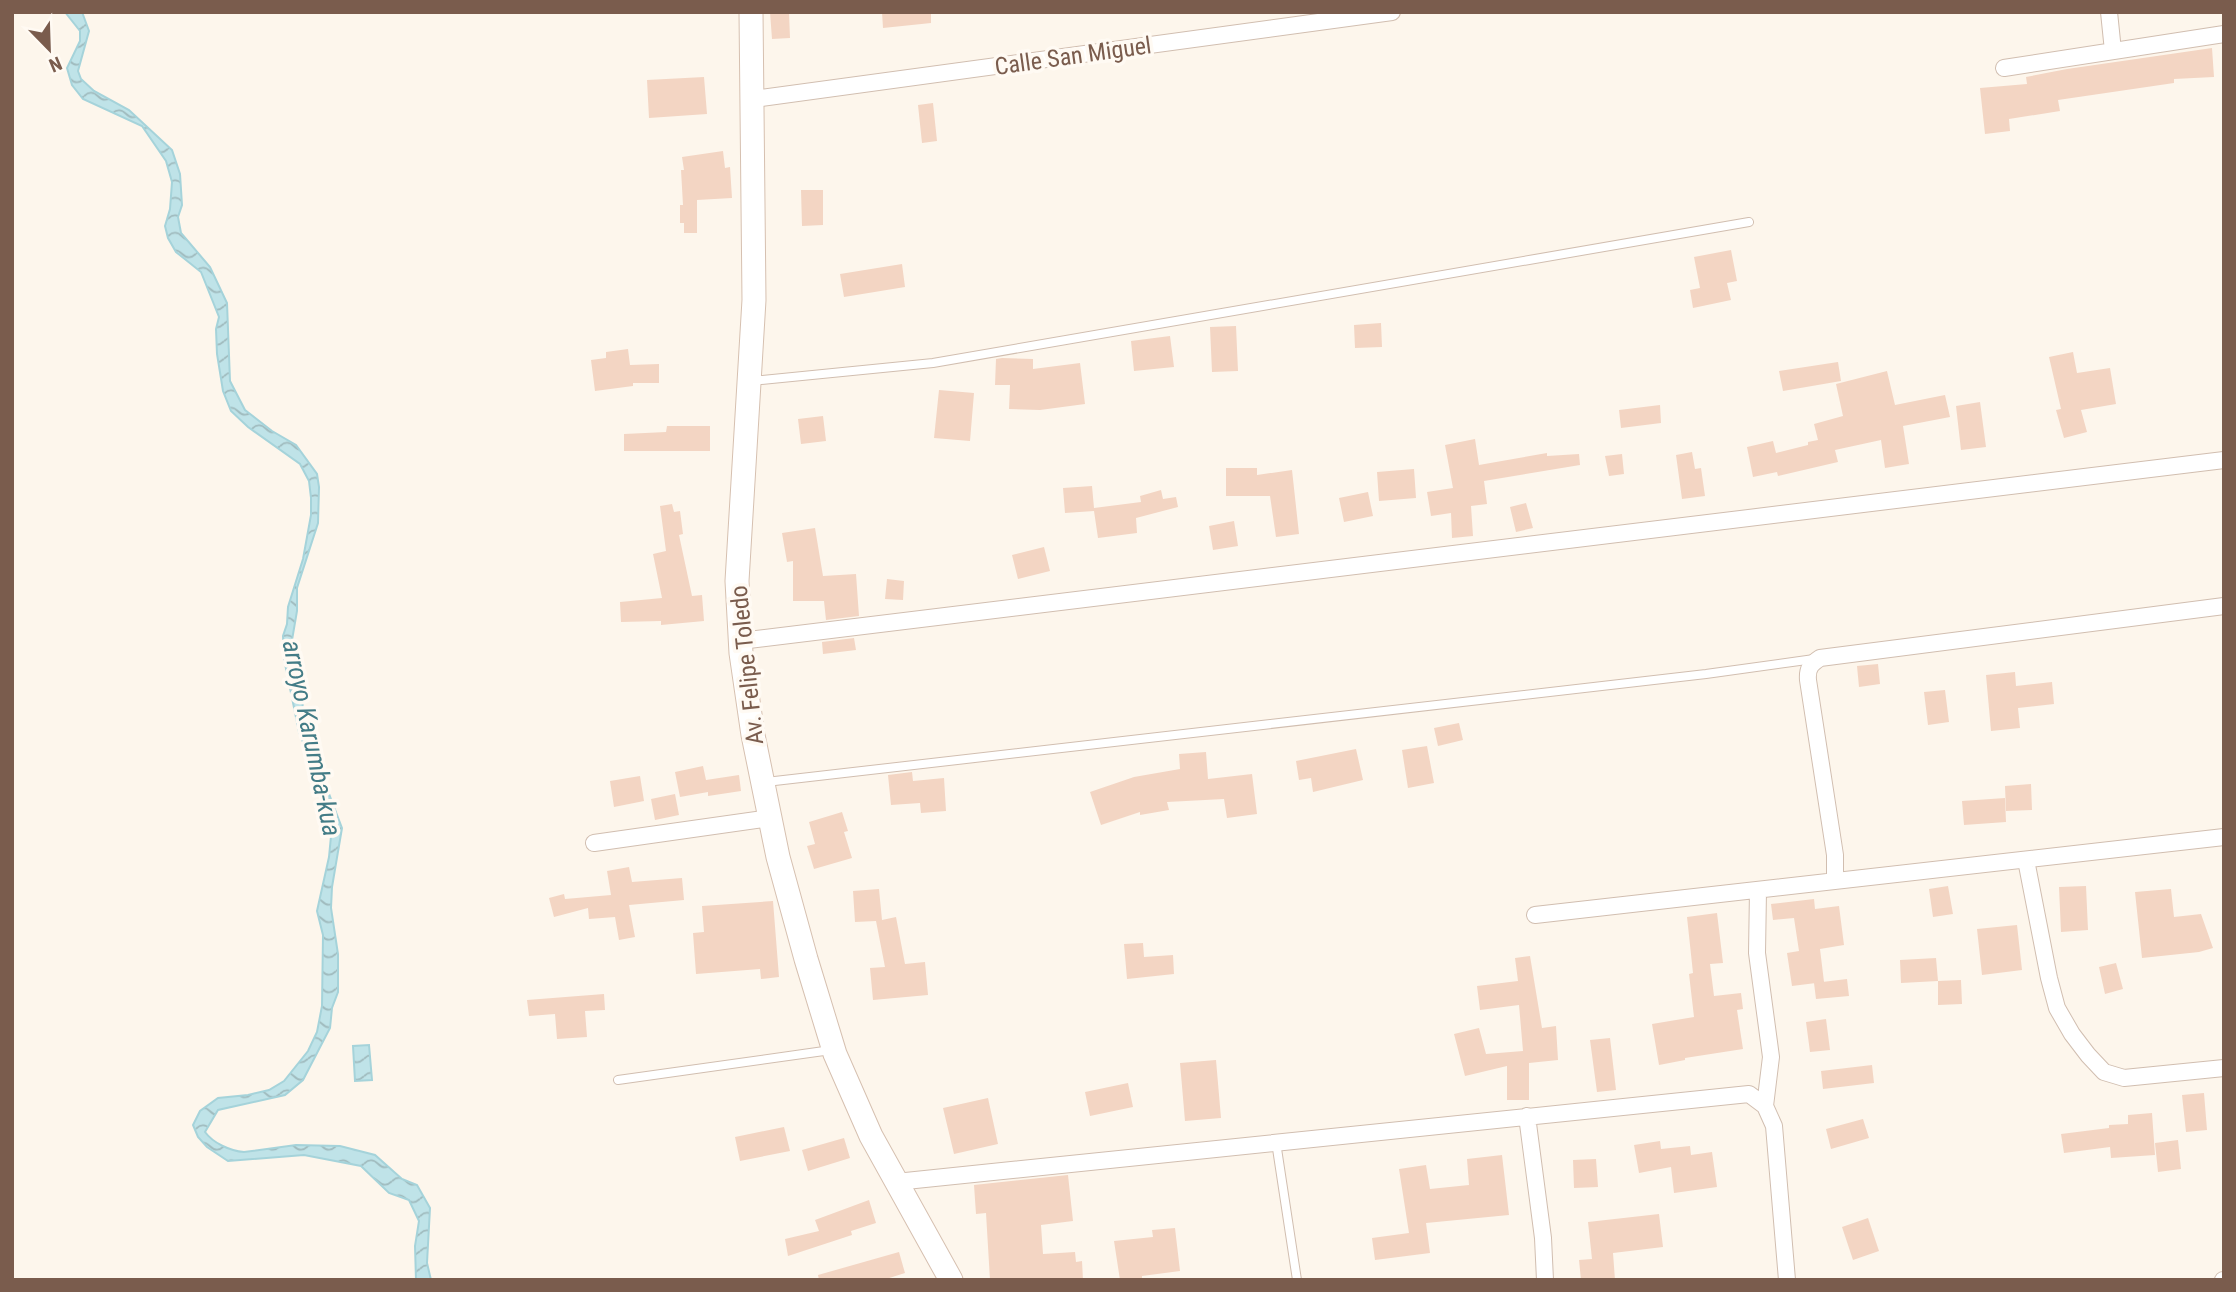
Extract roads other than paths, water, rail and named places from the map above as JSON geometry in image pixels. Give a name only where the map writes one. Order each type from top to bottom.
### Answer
[{"type":"main road","name":"Av. Felipe Toledo","points":[[751,12],[754,300],[737,581],[740,640],[753,735],[770,818],[802,947],[834,1049],[871,1136],[951,1280]]},
{"type":"street","name":"Calle San Miguel","points":[[754,99],[1392,12]]},
{"type":"street","points":[[2109,12],[2113,51]]},
{"type":"street","points":[[2004,68],[2224,34]]},
{"type":"street","points":[[740,640],[2224,460]]},
{"type":"street","points":[[1835,881],[1835,855],[1808,671],[1820,658],[2224,606]]},
{"type":"street","points":[[594,843],[770,818]]},
{"type":"street","points":[[1535,915],[2224,836]]},
{"type":"street","points":[[2026,860],[2057,1008],[2072,1034],[2104,1072],[2124,1078],[2224,1068]]},
{"type":"street","points":[[1758,891],[1757,953],[1771,1057],[1765,1106]]},
{"type":"street","points":[[896,1182],[1749,1094],[1765,1106],[1774,1126],[1787,1280]]},
{"type":"street","points":[[1527,1116],[1545,1280]]},
{"type":"lane","points":[[749,381],[933,363],[1749,222]]},
{"type":"lane","points":[[763,782],[1706,674],[1820,658]]},
{"type":"lane","points":[[618,1080],[834,1049]]},
{"type":"lane","points":[[1276,1142],[1297,1280]]},
{"type":"water","points":[[65,12],[82,12],[89,31],[78,71],[81,79],[94,91],[129,110],[172,150],[180,174],[182,205],[178,217],[181,233],[210,267],[227,303],[230,381],[245,410],[296,445],[317,474],[319,487],[318,523],[297,588],[297,611],[292,640],[299,671],[304,719],[313,742],[315,757],[342,828],[331,908],[338,954],[338,992],[332,1008],[330,1028],[303,1080],[285,1095],[218,1110],[205,1132],[217,1143],[244,1152],[296,1145],[340,1146],[375,1155],[402,1179],[417,1185],[430,1208],[427,1263],[431,1280],[416,1280],[415,1246],[419,1221],[409,1200],[389,1193],[361,1166],[304,1155],[228,1161],[207,1147],[198,1137],[193,1125],[200,1111],[218,1098],[269,1090],[284,1081],[308,1051],[317,1032],[322,1006],[323,935],[317,911],[331,836],[313,767],[299,732],[284,659],[283,636],[288,607],[303,559],[311,515],[311,498],[309,481],[300,464],[248,427],[231,411],[223,391],[217,354],[216,329],[219,317],[201,272],[176,252],[168,238],[165,226],[170,209],[172,182],[166,161],[142,126],[83,99],[72,85],[67,68],[80,41],[80,31]]},
{"type":"water","points":[[369,1045],[372,1080],[355,1081],[353,1046]]},
{"type":"water label","name":"arroyo Karumba-kua","points":[[312,738]]}]
